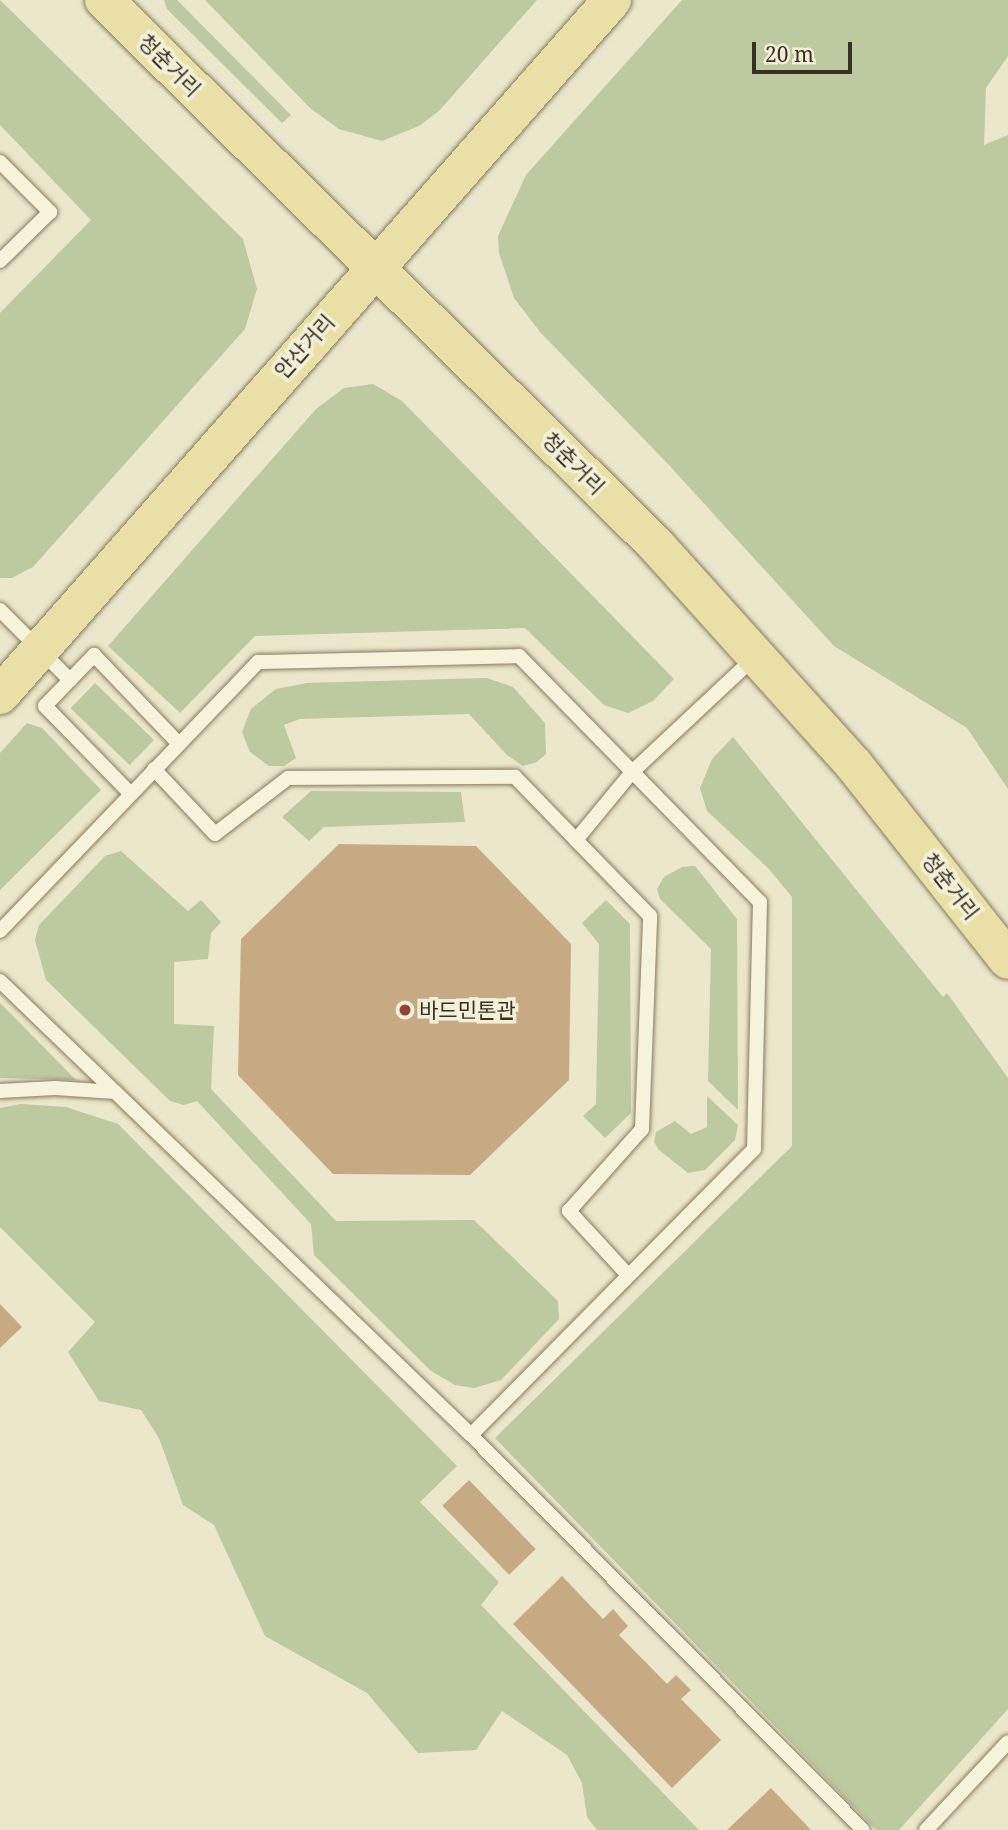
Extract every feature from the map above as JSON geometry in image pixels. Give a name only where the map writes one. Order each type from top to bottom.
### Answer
[{"type":"main road","name":"청춘거리","points":[[104,0],[656,545],[758,654],[854,765],[1008,960]]},
{"type":"main road","name":"안산거리","points":[[0,695],[375,266],[489,144],[612,0]]},
{"type":"lane","points":[[0,162],[50,212],[0,261]]},
{"type":"lane","points":[[0,610],[70,680]]},
{"type":"lane","points":[[576,840],[632,772],[758,654]]},
{"type":"lane","points":[[131,794],[45,706],[94,655],[179,744]]},
{"type":"lane","points":[[0,931],[258,663],[519,656],[760,902],[754,1149],[627,1274],[471,1435]]},
{"type":"lane","points":[[154,769],[215,834],[288,778],[515,777],[650,916],[642,1129],[569,1211],[627,1274]]},
{"type":"lane","points":[[0,981],[471,1435],[863,1830]]},
{"type":"lane","points":[[0,1091],[55,1087],[115,1092]]},
{"type":"lane","points":[[926,1830],[1008,1742]]},
{"type":"green space","points":[[0,0],[243,239],[257,289],[245,329],[33,567],[12,578],[0,578],[0,313],[91,220],[0,125]]},
{"type":"green space","points":[[164,0],[177,0],[291,115],[282,123],[167,9]]},
{"type":"green space","points":[[205,0],[537,0],[439,111],[419,126],[382,141],[339,129],[310,108]]},
{"type":"green space","points":[[682,0],[1008,0],[1008,56],[986,88],[984,145],[1008,135],[1008,789],[967,728],[834,646],[668,464],[540,332],[514,298],[499,253],[498,236],[526,175]]},
{"type":"green space","points":[[373,384],[402,401],[674,679],[653,701],[628,713],[604,705],[525,628],[255,636],[180,713],[108,646],[316,409],[344,388]]},
{"type":"green space","points":[[487,678],[513,687],[545,723],[546,754],[537,762],[523,766],[507,755],[469,714],[300,719],[284,725],[296,758],[284,766],[269,766],[250,752],[242,732],[251,709],[276,689],[307,683]]},
{"type":"green space","points":[[95,683],[154,740],[130,765],[71,708]]},
{"type":"green space","points":[[27,723],[42,728],[101,790],[0,890],[0,753]]},
{"type":"green space","points":[[733,737],[943,997],[947,993],[1008,1078],[1008,1709],[899,1830],[876,1830],[495,1438],[792,1146],[792,897],[769,869],[707,811],[700,788],[712,759]]},
{"type":"green space","points":[[311,791],[461,792],[465,822],[324,827],[309,841],[282,817]]},
{"type":"green space","points":[[121,851],[188,911],[201,900],[221,922],[211,933],[208,959],[174,962],[174,1024],[214,1026],[211,1089],[336,1221],[474,1220],[558,1301],[559,1319],[501,1380],[474,1388],[455,1385],[431,1371],[314,1255],[311,1224],[197,1101],[184,1105],[170,1101],[46,980],[35,940],[39,925],[105,856]]},
{"type":"green space","points":[[695,866],[737,919],[738,1110],[708,1081],[711,949],[660,899],[657,889],[664,877],[682,867]]},
{"type":"green space","points":[[606,900],[630,924],[631,1113],[605,1138],[583,1116],[596,1104],[599,944],[582,923]]},
{"type":"green space","points":[[0,1003],[19,1022],[76,1080],[0,1078]]},
{"type":"green space","points":[[707,1096],[738,1125],[735,1140],[705,1170],[688,1173],[659,1150],[654,1142],[656,1132],[675,1121],[691,1134],[707,1127]]},
{"type":"green space","points":[[21,1104],[66,1107],[118,1124],[457,1466],[420,1502],[499,1582],[481,1605],[699,1830],[597,1830],[587,1817],[582,1783],[567,1755],[502,1711],[476,1750],[418,1753],[367,1693],[265,1636],[214,1525],[183,1505],[159,1438],[141,1410],[99,1401],[68,1352],[95,1322],[0,1227],[0,1108]]},
{"type":"building","name":"바드민톤관","points":[[339,844],[476,846],[571,944],[569,1080],[470,1175],[333,1174],[238,1075],[241,939]]},
{"type":"building","points":[[0,1304],[22,1327],[0,1348]]},
{"type":"building","points":[[469,1480],[536,1549],[509,1575],[442,1506]]},
{"type":"building","points":[[562,1576],[603,1619],[613,1609],[628,1626],[619,1635],[667,1684],[676,1675],[691,1690],[681,1699],[721,1740],[672,1788],[513,1624]]},
{"type":"building","points":[[771,1788],[811,1830],[727,1830]]},
{"type":"place","name":"바드민톤관","points":[[405,1010]]}]
